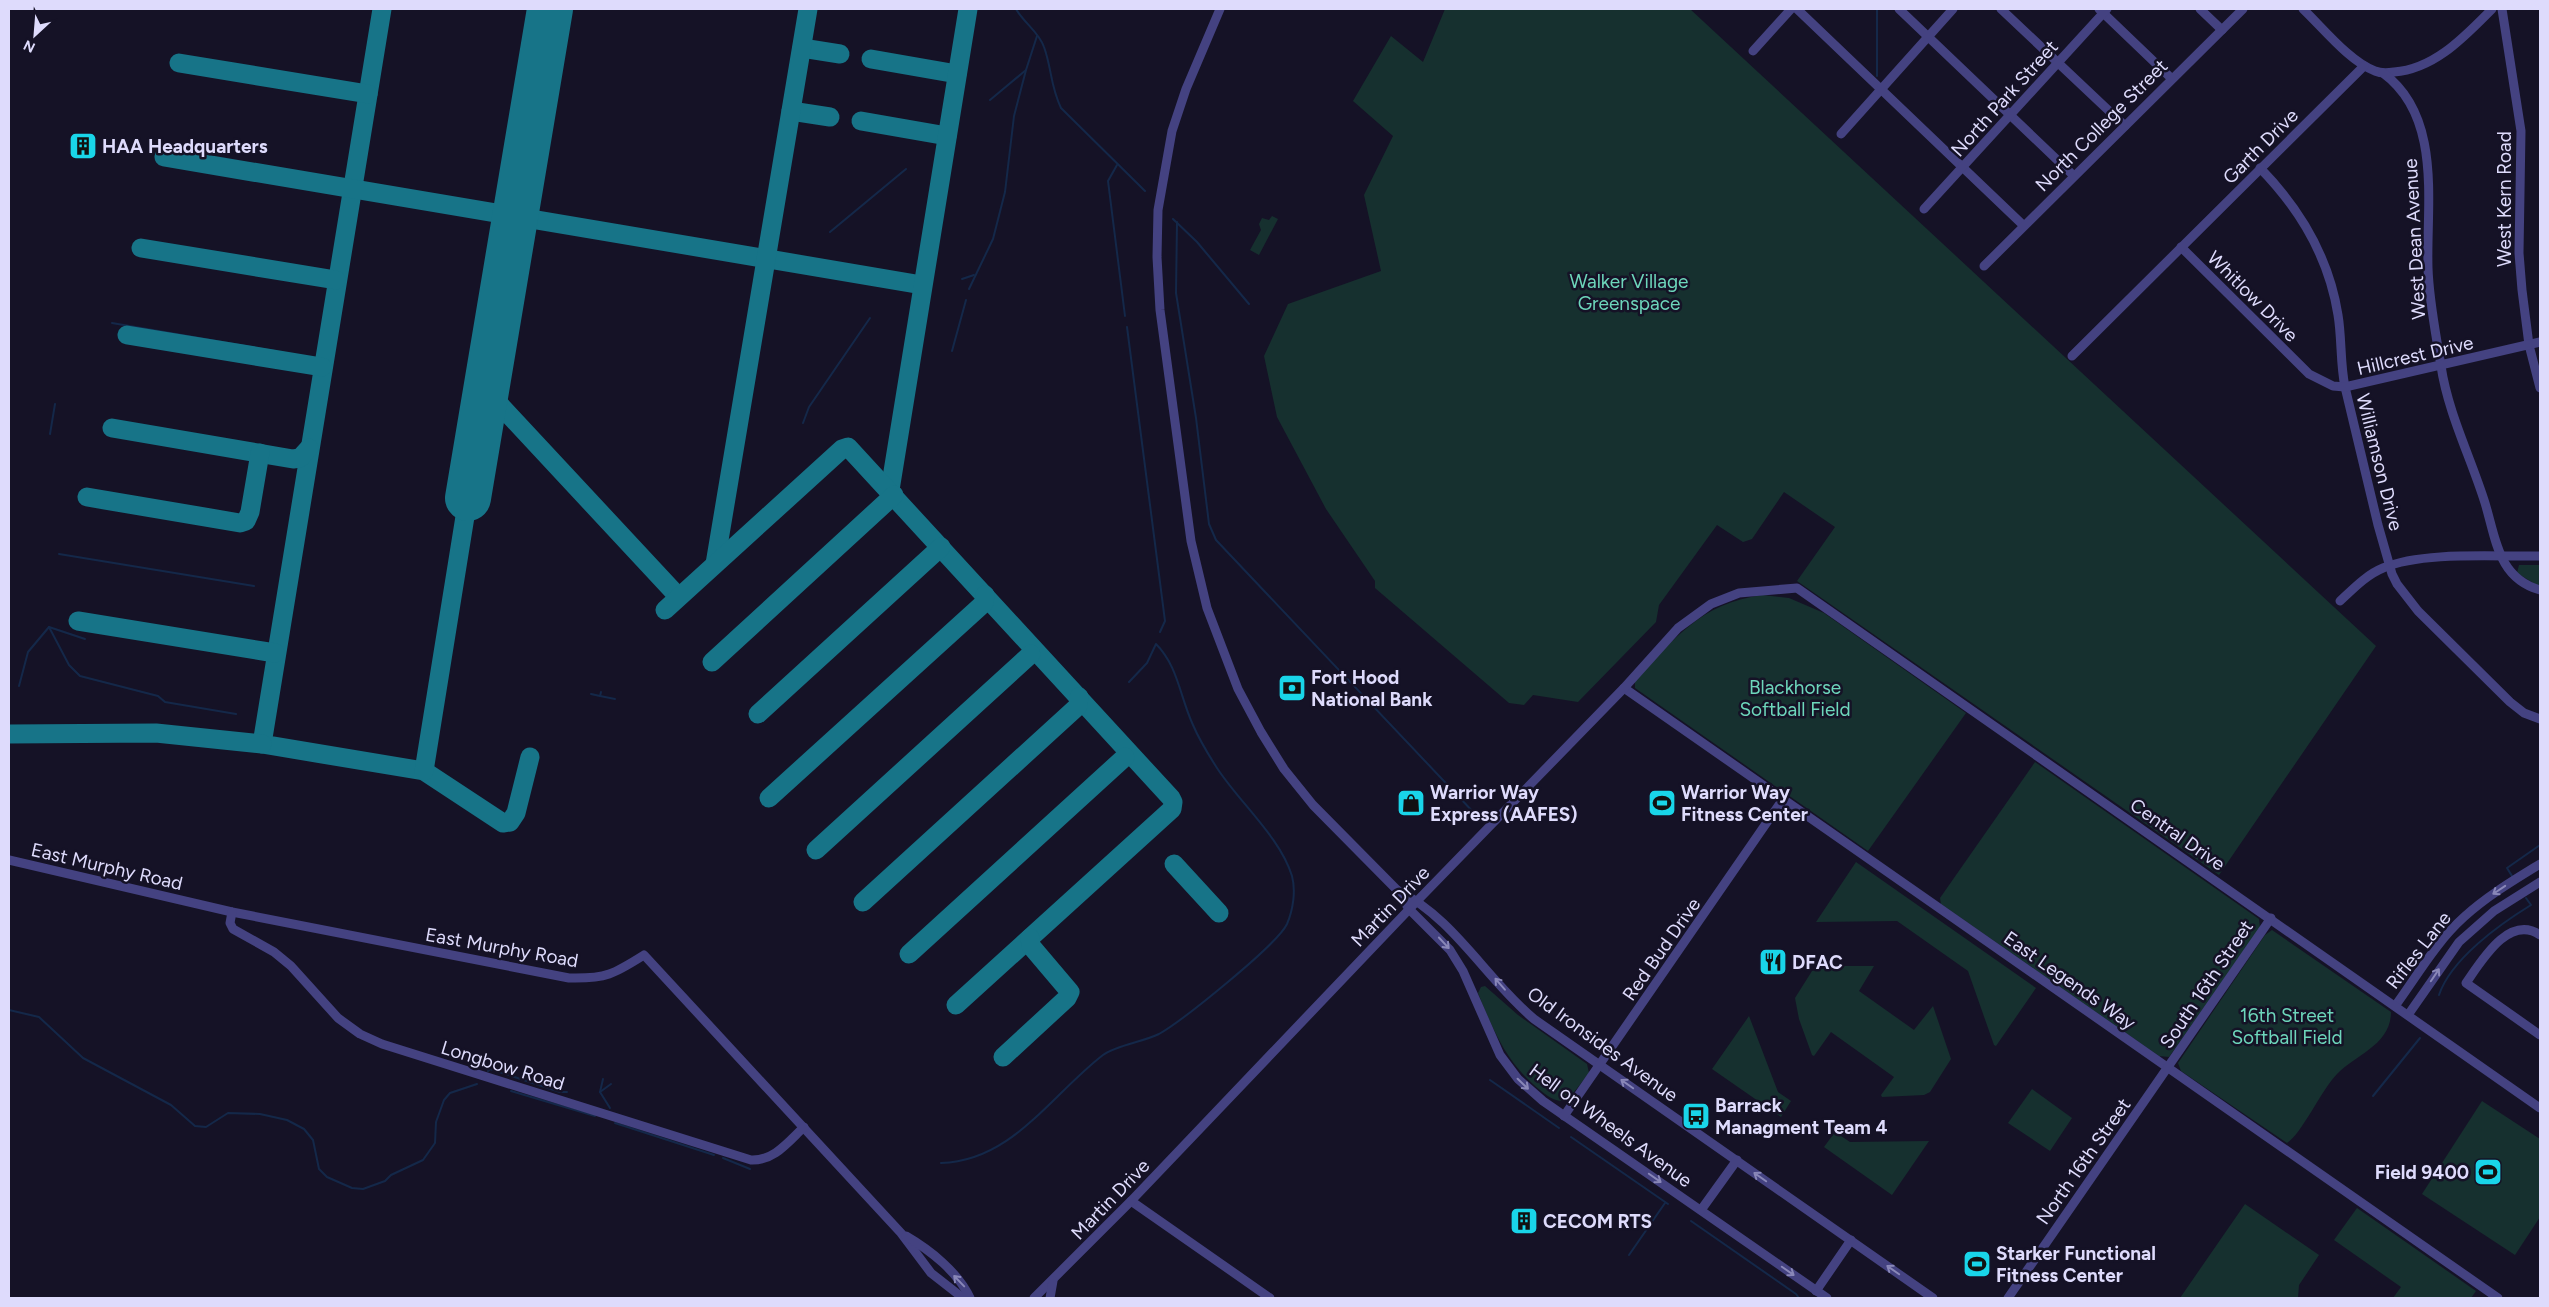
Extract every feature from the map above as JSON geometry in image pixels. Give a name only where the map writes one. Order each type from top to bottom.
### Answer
[{"type":"street","points":[[1220,9],[1186,89],[1172,131],[1164,172],[1157,230],[1160,310],[1194,557],[1219,645],[1261,732],[1300,790],[1346,841],[1397,890]]},
{"type":"street","points":[[1753,51],[1791,9]]},
{"type":"street","points":[[1797,9],[2023,225]]},
{"type":"street","points":[[1899,9],[2073,175]]},
{"type":"street","points":[[1841,134],[1953,9]]},
{"type":"street","points":[[2001,9],[2125,126]]},
{"type":"street","points":[[2200,9],[2222,30]]},
{"type":"street","name":"North College Street","points":[[1984,266],[2073,175],[2243,9]]},
{"type":"street","points":[[2304,9],[2364,66],[2384,73],[2412,69],[2429,62],[2446,51],[2492,9]]},
{"type":"street","name":"West Kern Road","points":[[2502,9],[2521,131],[2519,253],[2529,345],[2540,388]]},
{"type":"street","points":[[2103,10],[2171,78]]},
{"type":"street","name":"North Park Street","points":[[1924,209],[2011,116],[2103,10]]},
{"type":"street","name":"Garth Drive","points":[[2072,356],[2364,66]]},
{"type":"street","name":"West Dean Avenue","points":[[2384,73],[2394,81],[2414,113],[2421,129],[2428,162],[2430,200],[2428,271],[2440,367],[2451,407],[2485,503],[2499,557]]},
{"type":"street","name":"Williamson Drive","points":[[2260,168],[2290,202],[2320,254],[2330,280],[2338,313],[2340,362],[2345,387],[2389,566],[2397,584],[2424,618],[2510,702],[2524,714],[2540,719]]},
{"type":"street","name":"Whitlow Drive","points":[[2181,247],[2302,367]]},
{"type":"street","name":"Hillcrest Drive","points":[[2302,367],[2323,382],[2345,387],[2440,367],[2540,342]]},
{"type":"street","points":[[2340,601],[2364,580],[2389,566],[2413,560],[2540,556]]},
{"type":"street","points":[[2499,557],[2527,586],[2540,590]]},
{"type":"street","name":"Martin Drive","points":[[1034,1298],[1131,1201],[1409,909],[1624,688],[1678,628],[1711,604],[1739,593],[1797,588]]},
{"type":"street","name":"Central Drive","points":[[1797,588],[2540,1108]]},
{"type":"street","name":"East Legends Way","points":[[1624,688],[2498,1298]]},
{"type":"street","name":"Red Bud Drive","points":[[1564,1116],[1783,799]]},
{"type":"street","name":"East Murphy Road","points":[[9,860],[232,912],[569,978],[595,979],[615,974],[644,955],[901,1233],[931,1273],[963,1298]]},
{"type":"street","name":"Rifles Lane","points":[[2395,1006],[2441,941],[2463,918],[2483,902],[2540,864]]},
{"type":"street","name":"Rifles Lane","points":[[2408,1015],[2459,942],[2494,911],[2540,882]]},
{"type":"street","name":"Old Ironsides Avenue","points":[[1397,890],[1418,900],[1474,955],[1524,1010],[1933,1298]]},
{"type":"street","name":"Hell on Wheels Avenue","points":[[1397,890],[1409,909],[1457,959],[1492,1041],[1509,1069],[1530,1090],[1564,1116],[1827,1298]]},
{"type":"street","name":"Longbow Road","points":[[232,912],[230,923],[233,929],[274,952],[291,966],[338,1018],[360,1034],[382,1044],[751,1160],[762,1160],[772,1156],[804,1127]]},
{"type":"street","name":"South 16th Street","points":[[2168,1068],[2271,918]]},
{"type":"street","points":[[2540,935],[2532,930],[2522,928],[2509,932],[2466,982],[2540,1035]]},
{"type":"street","name":"North 16th Street","points":[[2008,1298],[2168,1068]]},
{"type":"street","points":[[1701,1210],[1736,1160]]},
{"type":"street","points":[[1131,1201],[1270,1298]]},
{"type":"street","name":"East Murphy Road","points":[[901,1233],[928,1249],[966,1289],[970,1298]]},
{"type":"street","points":[[1816,1290],[1851,1240]]},
{"type":"street","points":[[1050,1298],[1053,1280]]},
{"type":"green space","name":"Walker Village Greenspace","points":[[1445,9],[1690,9],[2376,646],[2219,875],[1797,581],[1835,527],[1784,492],[1752,539],[1743,542],[1717,525],[1659,605],[1656,622],[1578,702],[1533,695],[1524,705],[1509,703],[1375,588],[1375,581],[1326,509],[1277,417],[1264,356],[1288,304],[1381,271],[1364,195],[1393,136],[1353,101],[1391,36],[1423,62]]},
{"type":"green space","points":[[1272,216],[1278,219],[1259,255],[1250,250],[1261,230],[1259,224],[1262,218],[1269,220]]},
{"type":"green space","points":[[2519,565],[2540,565],[2540,587],[2517,573]]},
{"type":"green space","name":"Blackhorse Softball Field","points":[[1762,595],[1789,598],[1824,613],[1966,713],[1868,851],[1635,688],[1635,681],[1663,650],[1691,625],[1722,606],[1740,599]]},
{"type":"green space","points":[[2035,762],[2259,919],[2260,928],[2169,1057],[2159,1056],[1941,904],[1940,898]]},
{"type":"green space","points":[[1856,862],[2036,988],[1996,1046],[1994,1045],[1968,971],[1897,921],[1816,922]]},
{"type":"green space","name":"16th Street Softball Field","points":[[2272,930],[2391,1012],[2385,1033],[2379,1041],[2337,1074],[2299,1131],[2287,1143],[2181,1071],[2178,1063],[2265,935]]},
{"type":"green space","points":[[1835,966],[1874,966],[1859,991],[1914,1030],[1933,1006],[1951,1059],[1930,1092],[1924,1095],[1882,1097],[1881,1095],[1894,1077],[1831,1032],[1814,1056],[1812,1055],[1799,1019],[1795,998],[1812,971]]},
{"type":"green space","points":[[1485,986],[1518,1015],[1587,1064],[1589,1073],[1567,1101],[1549,1097],[1528,1080],[1510,1058],[1489,1020],[1478,993],[1481,987]]},
{"type":"green space","points":[[1749,1016],[1778,1092],[1791,1101],[1781,1117],[1712,1069]]},
{"type":"green space","points":[[2032,1089],[2072,1118],[2050,1151],[2008,1123]]},
{"type":"green space","name":"Field 9400","points":[[2482,1101],[2540,1139],[2540,1217],[2515,1255],[2422,1194]]},
{"type":"green space","points":[[1835,1132],[1850,1142],[1929,1141],[1892,1195],[1824,1147]]},
{"type":"green space","points":[[2245,1204],[2319,1255],[2299,1285],[2298,1298],[2180,1298]]},
{"type":"green space","points":[[2357,1208],[2476,1291],[2471,1298],[2393,1298],[2401,1287],[2334,1240]]},
{"type":"waterway","points":[[1016,9],[1042,42],[1061,108],[1145,191]]},
{"type":"waterway","points":[[1877,9],[1877,76]]},
{"type":"waterway","points":[[990,100],[1026,70],[1037,36]]},
{"type":"waterway","points":[[969,289],[993,239],[1005,192],[1014,116],[1026,70]]},
{"type":"waterway","points":[[1117,165],[1108,181],[1125,316]]},
{"type":"waterway","points":[[830,232],[906,169]]},
{"type":"waterway","points":[[1173,219],[1197,242],[1249,304]]},
{"type":"waterway","points":[[1177,222],[1176,293],[1196,418],[1209,524],[1216,540],[1476,815]]},
{"type":"waterway","points":[[962,279],[974,275]]},
{"type":"waterway","points":[[952,351],[966,300]]},
{"type":"waterway","points":[[803,423],[809,407],[870,318]]},
{"type":"waterway","points":[[112,323],[275,351]]},
{"type":"waterway","points":[[1127,327],[1165,621],[1160,632]]},
{"type":"waterway","points":[[50,434],[55,404]]},
{"type":"waterway","points":[[59,554],[254,586]]},
{"type":"waterway","points":[[49,627],[69,665],[80,676],[158,696],[165,702],[236,714]]},
{"type":"waterway","points":[[49,627],[85,639]]},
{"type":"waterway","points":[[19,686],[28,652],[49,627]]},
{"type":"waterway","points":[[941,1163],[966,1159],[989,1151],[1010,1138],[1103,1055],[1159,1034],[1187,1014],[1248,965],[1280,934],[1287,924],[1291,913],[1294,888],[1292,876],[1286,862],[1269,834],[1226,781],[1207,752],[1198,736],[1174,672],[1156,644],[1147,663],[1129,682]]},
{"type":"waterway","points":[[601,692],[600,696],[615,699]]},
{"type":"waterway","points":[[591,694],[600,696]]},
{"type":"waterway","points":[[2512,876],[2507,868],[2540,845]]},
{"type":"waterway","points":[[2439,995],[2454,968],[2465,956],[2491,932],[2531,905],[2526,898]]},
{"type":"waterway","points":[[9,1010],[39,1017],[83,1058],[171,1105],[195,1126],[206,1127],[228,1113],[260,1114],[287,1120],[304,1129],[313,1140],[319,1169],[327,1177],[352,1188],[363,1189],[385,1181],[391,1175],[423,1160],[435,1143],[436,1122],[444,1100],[450,1093],[477,1084]]},
{"type":"waterway","points":[[2373,1096],[2420,1038]]},
{"type":"waterway","points":[[488,1071],[490,1069],[560,1092],[567,1092]]},
{"type":"waterway","points":[[603,1079],[600,1092],[610,1108]]},
{"type":"waterway","points":[[1490,1080],[1559,1128]]},
{"type":"waterway","points":[[600,1092],[611,1084]]},
{"type":"waterway","points":[[511,1091],[595,1116]]},
{"type":"waterway","points":[[615,1123],[714,1155]]},
{"type":"waterway","points":[[1571,1137],[1668,1204]]},
{"type":"waterway","points":[[723,1158],[750,1169]]},
{"type":"waterway","points":[[1629,1255],[1665,1203]]},
{"type":"waterway","points":[[1691,1221],[1796,1294],[1799,1298]]},
{"type":"taxiway","points":[[382,9],[262,744],[424,771],[503,823],[510,822],[516,813],[530,757]]},
{"type":"taxiway","points":[[715,564],[808,9]]},
{"type":"taxiway","points":[[890,490],[968,9]]},
{"type":"taxiway","points":[[802,48],[840,54]]},
{"type":"taxiway","points":[[871,59],[957,74]]},
{"type":"taxiway","points":[[179,63],[368,94]]},
{"type":"taxiway","points":[[791,111],[830,117]]},
{"type":"taxiway","points":[[861,121],[947,136]]},
{"type":"taxiway","points":[[164,157],[922,285]]},
{"type":"taxiway","points":[[141,248],[336,280]]},
{"type":"taxiway","points":[[127,335],[322,367]]},
{"type":"taxiway","points":[[486,390],[675,593]]},
{"type":"taxiway","points":[[112,428],[293,459],[300,458],[309,448]]},
{"type":"taxiway","points":[[665,610],[842,449],[848,447],[1171,798],[1173,802],[1172,809],[956,1005]]},
{"type":"taxiway","points":[[87,497],[240,523],[246,521],[250,512],[260,453]]},
{"type":"taxiway","points":[[712,662],[894,495]]},
{"type":"taxiway","points":[[424,771],[468,498]]},
{"type":"taxiway","points":[[758,714],[941,547]]},
{"type":"taxiway","points":[[769,798],[984,603],[985,595]]},
{"type":"taxiway","points":[[78,621],[275,653]]},
{"type":"taxiway","points":[[816,850],[1031,654]]},
{"type":"taxiway","points":[[863,902],[1078,706],[1079,697]]},
{"type":"taxiway","points":[[9,734],[156,733],[262,744]]},
{"type":"taxiway","points":[[909,954],[1125,757]]},
{"type":"taxiway","points":[[1174,864],[1219,913]]},
{"type":"taxiway","points":[[1003,1057],[1067,998],[1070,992],[1031,946],[1030,938]]},
{"type":"runway","points":[[468,498],[550,9]]},
{"type":"place","name":"HAA Headquarters","points":[[83,146]]},
{"type":"place","name":"Fort Hood National Bank","points":[[1292,688]]},
{"type":"place","name":"Warrior Way Express (AAFES)","points":[[1411,803]]},
{"type":"place","name":"Warrior Way Fitness Center","points":[[1662,803]]},
{"type":"place","name":"DFAC","points":[[1773,962]]},
{"type":"place","name":"Barrack Managment Team 4","points":[[1696,1116]]},
{"type":"place","name":"Field 9400","points":[[2488,1172]]},
{"type":"place","name":"CECOM RTS","points":[[1524,1221]]},
{"type":"place","name":"Starker Functional Fitness Center","points":[[1977,1264]]}]
